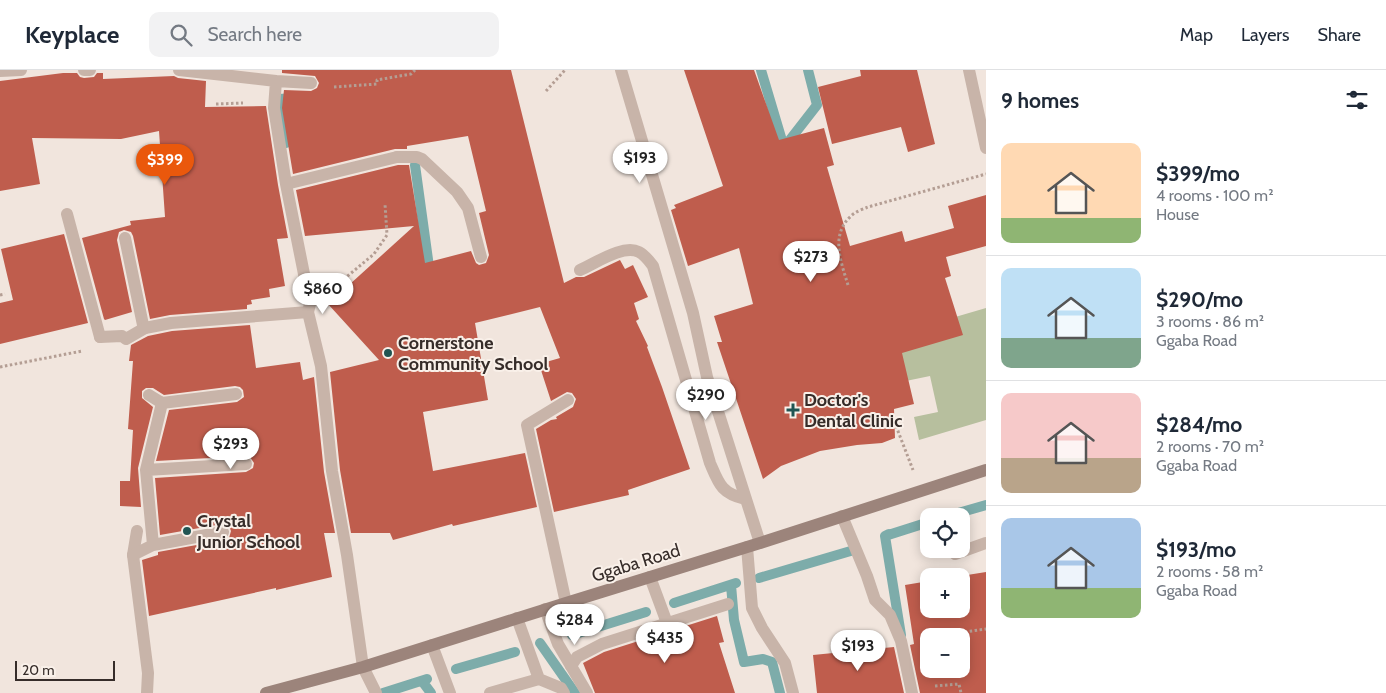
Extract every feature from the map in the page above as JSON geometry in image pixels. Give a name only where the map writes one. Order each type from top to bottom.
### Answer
[{"type":"street","points":[[0,71],[21,70]]},
{"type":"street","points":[[84,70],[90,70]]},
{"type":"street","points":[[179,70],[311,83]]},
{"type":"street","points":[[621,70],[694,312],[707,377],[760,543]]},
{"type":"street","points":[[969,70],[986,148]]},
{"type":"street","points":[[276,81],[274,108],[286,184],[321,366],[332,471],[347,555],[363,667],[376,693]]},
{"type":"street","points":[[286,184],[397,157],[417,156],[457,192],[468,208],[482,257]]},
{"type":"street","points":[[67,214],[100,337],[122,336],[126,339],[145,328],[171,323],[309,308]]},
{"type":"street","points":[[125,238],[145,328]]},
{"type":"street","points":[[580,270],[622,250],[639,252],[654,266],[710,463],[720,486],[727,492],[745,499]]},
{"type":"street","points":[[149,395],[162,403],[236,394]]},
{"type":"street","points":[[566,603],[528,425],[568,400]]},
{"type":"street","points":[[153,545],[146,470],[162,403]]},
{"type":"street","points":[[146,470],[246,464]]},
{"type":"street","name":"Ggaba Road","points":[[266,693],[432,646],[986,470]]},
{"type":"street","points":[[842,516],[875,600],[890,615],[901,641],[912,690]]},
{"type":"street","points":[[137,531],[133,555],[148,672],[147,693]]},
{"type":"street","points":[[133,555],[153,545],[223,532]]},
{"type":"street","points":[[970,548],[986,543]]},
{"type":"street","points":[[747,547],[752,608],[762,628],[785,663],[793,693]]},
{"type":"street","points":[[650,577],[667,623]]},
{"type":"street","points":[[571,666],[577,657],[602,644],[728,604]]},
{"type":"street","points":[[545,609],[558,644],[587,693]]},
{"type":"street","points":[[517,618],[539,679]]},
{"type":"street","points":[[432,646],[450,693]]},
{"type":"street","points":[[490,693],[539,679],[561,688],[564,693]]},
{"type":"path","points":[[334,87],[376,84],[377,80],[411,74],[414,70]]},
{"type":"path","points":[[546,91],[565,70]]},
{"type":"path","points":[[848,285],[838,252],[839,239],[844,226],[852,215],[868,207],[986,174]]},
{"type":"path","points":[[309,308],[374,254],[387,235],[385,204]]},
{"type":"path","points":[[0,295],[5,294]]},
{"type":"path","points":[[0,367],[83,351]]},
{"type":"path","points":[[896,426],[922,491]]},
{"type":"path","points":[[970,631],[986,629]]},
{"type":"path","points":[[912,690],[959,684],[961,693]]},
{"type":"green space","points":[[986,308],[986,420],[919,440],[914,417],[938,412],[930,376],[901,382],[863,344]]},
{"type":"building","points":[[282,70],[511,70],[564,283],[576,277],[584,277],[620,260],[625,269],[633,265],[648,297],[634,303],[639,319],[636,321],[648,346],[690,469],[628,490],[629,495],[554,512],[536,429],[551,420],[557,419],[556,417],[573,407],[576,399],[572,393],[567,392],[551,401],[539,364],[560,358],[540,307],[475,323],[488,400],[423,412],[433,471],[525,453],[537,507],[453,526],[452,524],[393,540],[390,533],[351,533],[340,470],[330,372],[379,360],[328,304],[414,226],[305,236],[296,190],[398,165],[409,165],[425,263],[471,251],[476,263],[479,265],[486,263],[489,255],[479,213],[486,211],[468,136],[407,146],[407,149],[395,149],[293,174],[282,108],[284,90],[311,91],[317,88],[319,83],[315,76],[282,73]]},
{"type":"building","points":[[684,70],[754,70],[779,140],[824,128],[834,165],[827,167],[850,246],[902,231],[905,242],[954,228],[948,206],[986,195],[986,246],[946,257],[951,276],[945,278],[963,335],[902,353],[914,404],[894,409],[895,438],[882,443],[820,451],[781,466],[763,479],[717,342],[722,342],[714,316],[753,304],[739,248],[688,266],[671,210],[676,208],[674,205],[723,186]]},
{"type":"building","points":[[860,70],[917,70],[935,144],[908,152],[901,127],[832,144],[818,87],[861,76]]},
{"type":"building","points":[[77,73],[80,77],[84,78],[94,77],[97,73],[103,73],[103,79],[174,76],[206,81],[205,107],[266,106],[288,238],[277,239],[285,286],[269,289],[270,297],[251,300],[252,304],[247,305],[247,309],[170,315],[150,319],[133,236],[131,232],[124,230],[119,232],[117,240],[132,312],[105,320],[82,238],[131,225],[130,221],[165,217],[159,131],[121,139],[32,138],[40,184],[0,191],[0,81]]},
{"type":"building","points":[[64,234],[88,323],[0,344],[0,303],[13,300],[1,249]]},
{"type":"building","points":[[250,325],[256,368],[300,362],[303,380],[314,377],[324,472],[335,533],[324,533],[332,577],[149,616],[142,560],[158,555],[158,552],[224,540],[229,538],[231,531],[229,526],[222,524],[160,535],[155,478],[246,472],[253,468],[254,463],[250,457],[246,456],[156,461],[169,410],[237,402],[244,397],[243,390],[240,387],[235,386],[164,395],[153,388],[146,388],[142,391],[142,398],[153,407],[138,468],[141,507],[120,506],[120,481],[130,481],[133,430],[128,429],[133,361],[129,361],[131,345],[148,336],[172,331]]},
{"type":"building","points":[[986,572],[986,693],[920,693],[910,645],[914,644],[905,585],[920,582],[920,618],[970,618],[970,575]]},
{"type":"building","points":[[717,616],[724,642],[719,643],[735,693],[595,693],[583,663],[604,652]]},
{"type":"building","points":[[894,647],[904,693],[817,693],[813,655]]},
{"type":"waterway","points":[[761,70],[783,144]]},
{"type":"waterway","points":[[789,149],[789,141],[817,105],[808,70]]},
{"type":"waterway","points":[[286,143],[279,99],[295,98]]},
{"type":"waterway","points":[[415,165],[430,274]]},
{"type":"waterway","points":[[970,510],[986,505]]},
{"type":"waterway","points":[[889,534],[885,536],[920,525]]},
{"type":"waterway","points":[[885,536],[901,635]]},
{"type":"waterway","points":[[759,578],[854,550]]},
{"type":"waterway","points":[[674,603],[736,583]]},
{"type":"waterway","points":[[731,585],[734,620],[744,662],[763,659],[772,662],[780,693]]},
{"type":"waterway","points":[[572,635],[646,612]]},
{"type":"waterway","points":[[540,643],[575,693]]},
{"type":"waterway","points":[[456,669],[515,652]]},
{"type":"waterway","points":[[383,693],[427,679]]},
{"type":"waterway","points":[[422,681],[431,693]]},
{"type":"place","name":"Cornerstone Community School","points":[[388,353]]},
{"type":"place","name":"Doctor's Dental Clinic","points":[[793,410]]},
{"type":"place","name":"Crystal Junior School","points":[[187,531]]}]
